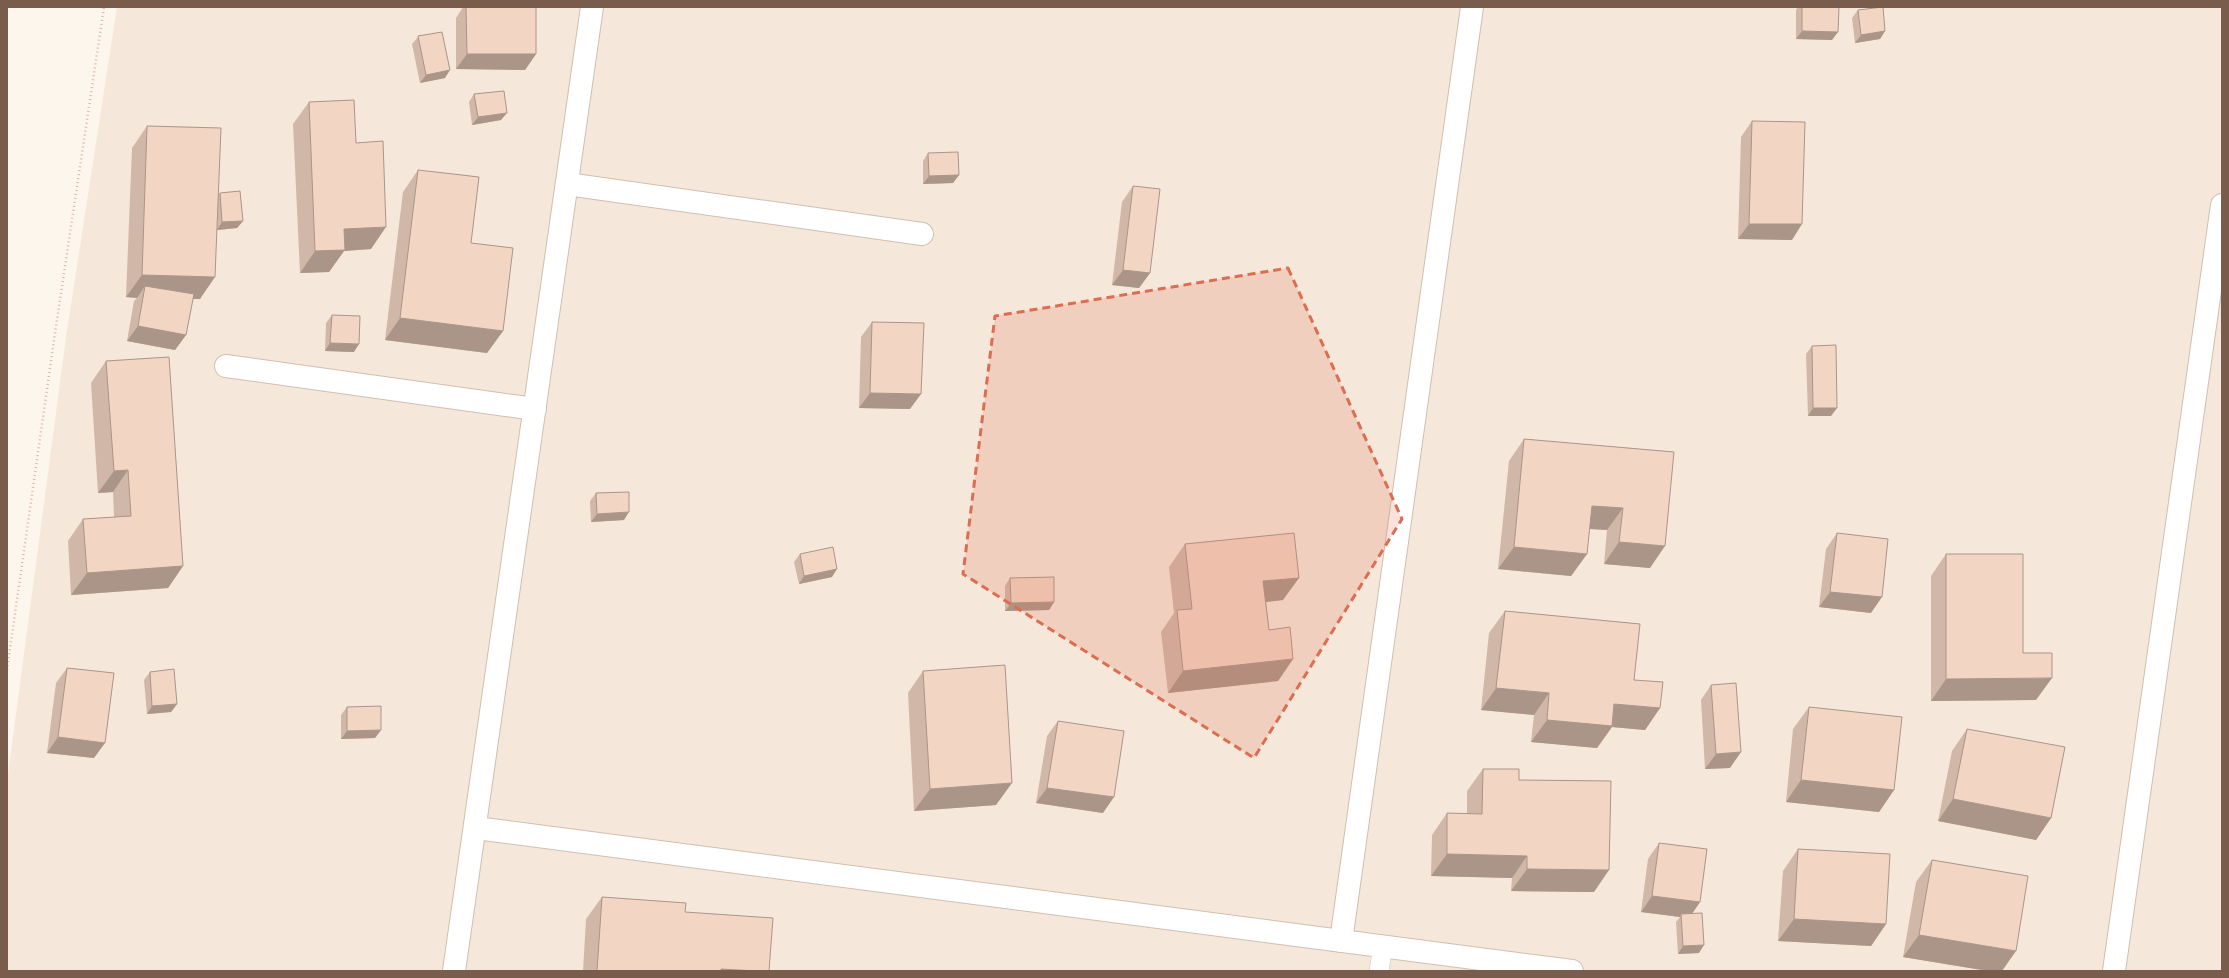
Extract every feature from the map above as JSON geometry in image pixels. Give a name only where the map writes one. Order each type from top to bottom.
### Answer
[{"type":"street","points":[[454,971],[476,828],[592,7]]},
{"type":"street","points":[[1341,941],[1472,7]]},
{"type":"street","points":[[567,184],[922,234]]},
{"type":"street","points":[[2114,971],[2222,205]]},
{"type":"street","points":[[226,366],[535,409]]},
{"type":"street","points":[[476,828],[1572,971]]},
{"type":"lane","points":[[1379,971],[1383,946]]},
{"type":"path","points":[[7,670],[55,333],[104,7]]},
{"type":"highlighted area","points":[[1288,268],[1402,519],[1254,758],[963,574],[995,316]]},
{"type":"shaded area","points":[[117,7],[2222,7],[2222,971],[7,971],[7,782],[66,337]]},
{"type":"building","points":[[466,7],[536,7],[536,54],[467,54]]},
{"type":"building","points":[[1802,7],[1839,7],[1838,32],[1802,31]]},
{"type":"building","points":[[1883,7],[1885,31],[1861,35],[1858,10]]},
{"type":"building","points":[[442,32],[450,70],[426,75],[418,36]]},
{"type":"building","points":[[504,91],[507,113],[478,117],[474,94]]},
{"type":"building","points":[[354,100],[356,143],[383,141],[386,227],[344,229],[345,250],[315,251],[309,102]]},
{"type":"building","points":[[1752,121],[1805,122],[1802,224],[1749,224]]},
{"type":"building","points":[[147,126],[221,128],[215,277],[142,275]]},
{"type":"building","points":[[958,152],[959,175],[929,176],[928,153]]},
{"type":"building","points":[[418,170],[479,177],[471,243],[513,248],[503,331],[400,318]]},
{"type":"building","points":[[1133,186],[1160,189],[1150,273],[1123,270]]},
{"type":"building","points":[[240,191],[243,221],[222,222],[220,193]]},
{"type":"building","points":[[145,286],[194,294],[186,335],[138,326]]},
{"type":"building","points":[[332,315],[360,316],[359,344],[330,343]]},
{"type":"building","points":[[872,322],[924,323],[921,394],[870,393]]},
{"type":"building","points":[[1836,345],[1837,408],[1813,408],[1812,346]]},
{"type":"building","points":[[169,357],[183,566],[87,573],[83,519],[131,516],[128,470],[114,471],[106,361]]},
{"type":"building","points":[[1524,439],[1674,452],[1665,546],[1619,542],[1623,508],[1592,506],[1587,554],[1514,547]]},
{"type":"building","points":[[629,492],[629,512],[597,514],[596,493]]},
{"type":"building","points":[[1294,533],[1299,578],[1263,581],[1269,630],[1290,627],[1293,659],[1183,671],[1177,610],[1192,609],[1185,544]]},
{"type":"building","points":[[1837,533],[1888,539],[1882,597],[1830,592]]},
{"type":"building","points":[[833,547],[837,569],[804,576],[800,554]]},
{"type":"building","points":[[1946,554],[2023,554],[2023,653],[2052,653],[2052,678],[1946,679]]},
{"type":"building","points":[[1054,577],[1054,602],[1011,603],[1010,578]]},
{"type":"building","points":[[1505,611],[1640,624],[1634,680],[1663,682],[1660,708],[1614,704],[1612,726],[1547,720],[1549,693],[1496,688]]},
{"type":"building","points":[[1005,665],[1012,783],[930,789],[923,671]]},
{"type":"building","points":[[67,668],[114,673],[105,743],[58,737]]},
{"type":"building","points":[[174,669],[177,704],[152,706],[150,672]]},
{"type":"building","points":[[1736,683],[1741,752],[1716,754],[1711,685]]},
{"type":"building","points":[[381,706],[381,730],[347,731],[347,707]]},
{"type":"building","points":[[1809,707],[1902,717],[1894,790],[1801,780]]},
{"type":"building","points":[[1058,721],[1124,731],[1114,797],[1047,788]]},
{"type":"building","points":[[1967,729],[2065,747],[2051,818],[1953,799]]},
{"type":"building","points":[[1483,769],[1519,769],[1519,780],[1611,781],[1609,870],[1527,869],[1527,856],[1447,854],[1447,813],[1482,814]]},
{"type":"building","points":[[1659,843],[1707,849],[1700,902],[1652,896]]},
{"type":"building","points":[[1798,849],[1890,854],[1886,924],[1794,919]]},
{"type":"building","points":[[1932,860],[2028,876],[2016,951],[1919,935]]},
{"type":"building","points":[[602,897],[686,903],[685,912],[773,918],[769,971],[721,969],[721,971],[597,971]]},
{"type":"building","points":[[1702,913],[1704,945],[1683,946],[1681,914]]}]
